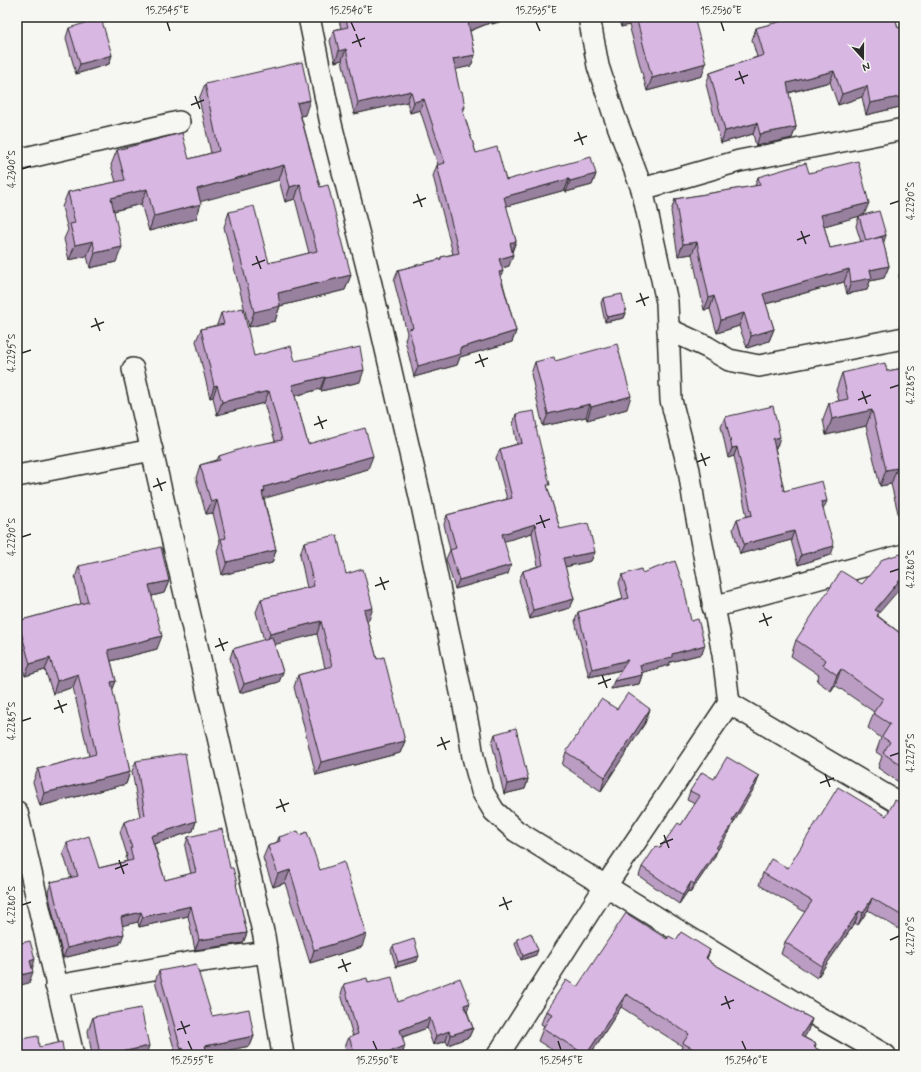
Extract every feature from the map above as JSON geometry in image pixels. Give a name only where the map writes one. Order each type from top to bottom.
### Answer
[{"type":"street","points":[[309,17],[331,124],[367,267],[420,501],[482,791],[494,811],[516,831],[815,1015],[885,1055]]},
{"type":"street","points":[[498,1055],[605,887],[729,703],[727,678],[689,470],[671,400],[667,302],[642,189],[598,66],[589,17]]},
{"type":"street","points":[[17,160],[179,122]]},
{"type":"street","points":[[642,189],[739,161],[904,129]]},
{"type":"street","points":[[668,329],[707,347],[729,360],[759,366],[904,338]]},
{"type":"street","points":[[133,368],[267,952],[283,1055]]},
{"type":"street","points":[[17,476],[152,450]]},
{"type":"street","points":[[713,607],[904,555]]},
{"type":"street","points":[[729,703],[904,806]]},
{"type":"street","points":[[17,812],[73,1055]]},
{"type":"street","points":[[56,986],[188,963],[267,952]]},
{"type":"building","points":[[345,17],[481,17],[468,22],[475,55],[453,59],[460,92],[462,91],[465,107],[462,108],[476,153],[497,147],[506,180],[591,157],[596,174],[570,181],[569,179],[504,197],[516,241],[510,243],[513,255],[499,259],[503,271],[499,272],[516,331],[460,348],[461,354],[418,366],[409,329],[413,328],[398,270],[459,253],[437,165],[445,163],[424,99],[414,102],[411,91],[358,103],[346,49],[339,51],[334,30],[348,27]]},
{"type":"building","points":[[636,17],[694,17],[706,63],[652,78]]},
{"type":"building","points":[[781,17],[895,17],[898,28],[904,26],[904,96],[870,103],[867,86],[842,94],[834,71],[787,83],[796,127],[760,134],[757,123],[725,131],[710,73],[764,55],[756,28],[782,21]]},
{"type":"building","points":[[101,18],[112,55],[80,64],[69,28]]},
{"type":"building","points":[[302,62],[310,100],[297,103],[320,187],[328,185],[351,275],[278,293],[280,306],[254,312],[229,212],[254,206],[269,263],[317,251],[300,184],[290,187],[284,165],[197,189],[201,204],[154,216],[147,189],[111,198],[122,247],[95,253],[93,241],[75,245],[70,224],[75,223],[68,192],[125,180],[117,150],[182,133],[189,159],[219,151],[205,84]]},
{"type":"building","points":[[858,161],[869,203],[821,215],[830,248],[882,237],[889,266],[870,270],[872,278],[851,282],[849,269],[763,294],[774,329],[751,336],[744,313],[721,320],[714,296],[709,298],[697,242],[683,244],[675,199],[760,185],[758,177],[806,163],[809,173]]},
{"type":"building","points":[[879,211],[886,235],[866,241],[859,216]]},
{"type":"building","points":[[622,294],[626,313],[607,317],[603,298]]},
{"type":"building","points":[[243,308],[254,356],[291,346],[295,361],[360,347],[364,370],[292,385],[308,444],[365,428],[373,456],[264,487],[265,491],[262,492],[276,550],[227,562],[221,539],[226,538],[217,500],[211,502],[200,465],[220,460],[219,456],[250,446],[282,440],[269,391],[222,402],[217,385],[214,386],[201,329],[224,324],[221,313]]},
{"type":"building","points":[[617,344],[631,396],[591,407],[590,404],[548,414],[535,362],[554,357],[555,361]]},
{"type":"building","points":[[885,363],[887,371],[904,368],[904,497],[897,468],[886,470],[872,410],[832,419],[829,403],[848,399],[842,373]]},
{"type":"building","points":[[773,406],[780,437],[773,439],[784,491],[822,481],[827,501],[821,502],[834,546],[801,555],[794,531],[744,544],[737,519],[752,515],[737,447],[732,448],[725,417]]},
{"type":"building","points":[[534,411],[536,428],[550,485],[547,485],[560,529],[588,523],[595,552],[563,558],[574,599],[533,610],[523,571],[543,565],[535,524],[502,534],[511,565],[459,580],[450,550],[456,548],[447,515],[512,498],[500,449],[522,443],[516,414]]},
{"type":"building","points":[[337,535],[346,574],[363,569],[373,608],[364,610],[377,659],[384,657],[405,741],[321,762],[298,675],[332,666],[321,621],[270,634],[261,599],[314,586],[304,542]]},
{"type":"building","points":[[161,547],[169,581],[149,585],[162,636],[108,650],[116,681],[111,682],[130,772],[44,793],[38,769],[96,754],[78,674],[57,681],[50,658],[30,664],[18,621],[88,602],[79,566]]},
{"type":"building","points":[[904,553],[904,575],[875,610],[879,612],[877,616],[904,636],[904,767],[883,753],[890,742],[882,737],[890,724],[873,713],[883,699],[841,669],[837,675],[823,665],[826,660],[796,640],[841,571],[862,584],[883,559]]},
{"type":"building","points":[[675,561],[684,587],[691,621],[698,619],[705,645],[672,654],[672,657],[640,665],[642,675],[614,681],[628,660],[592,669],[578,612],[629,598],[622,575],[641,569],[642,573]]},
{"type":"building","points":[[272,637],[283,672],[244,684],[233,649]]},
{"type":"building","points":[[628,693],[650,709],[605,777],[566,752],[601,699],[617,709]]},
{"type":"building","points":[[516,728],[528,779],[507,784],[495,734]]},
{"type":"building","points":[[185,753],[196,821],[151,836],[165,880],[196,872],[188,837],[222,829],[230,868],[233,868],[237,883],[247,933],[199,940],[191,906],[143,917],[141,912],[121,917],[124,934],[67,948],[51,882],[78,876],[67,843],[89,836],[99,868],[133,860],[130,848],[132,848],[124,822],[145,815],[136,761]]},
{"type":"building","points":[[727,757],[759,776],[732,821],[734,822],[716,848],[717,850],[694,884],[691,882],[683,895],[642,867],[656,846],[660,848],[678,823],[681,825],[700,796],[690,791],[702,772],[714,779]]},
{"type":"building","points":[[838,787],[886,816],[895,800],[904,805],[904,917],[872,898],[863,913],[859,911],[822,966],[785,942],[812,901],[763,873],[771,859],[788,868]]},
{"type":"building","points":[[298,831],[300,835],[307,832],[320,870],[344,862],[366,934],[314,950],[290,870],[278,874],[268,846],[280,841],[279,837]]},
{"type":"building","points":[[626,913],[667,939],[669,936],[676,940],[681,932],[710,950],[706,958],[710,962],[812,1019],[801,1036],[816,1044],[814,1047],[828,1055],[704,1055],[683,1043],[689,1034],[626,994],[586,1055],[543,1028],[552,1014],[546,1011],[566,980],[577,987]]},
{"type":"building","points":[[531,933],[538,950],[523,956],[517,939]]},
{"type":"building","points":[[414,939],[419,956],[398,962],[393,946]]},
{"type":"building","points":[[30,941],[35,959],[30,961],[33,972],[17,976],[17,944]]},
{"type":"building","points":[[196,964],[212,1016],[249,1009],[254,1036],[205,1046],[208,1055],[185,1055],[183,1048],[181,1049],[159,971]]},
{"type":"building","points":[[392,977],[398,1002],[460,978],[470,1003],[464,1005],[473,1028],[451,1035],[449,1031],[436,1036],[430,1018],[400,1030],[405,1046],[379,1055],[355,1055],[349,1037],[358,1034],[344,984],[367,978],[368,983]]},
{"type":"building","points":[[141,1008],[149,1046],[107,1055],[100,1055],[93,1017]]},
{"type":"building","points":[[38,1036],[39,1047],[62,1042],[64,1055],[17,1055],[17,1040]]}]
